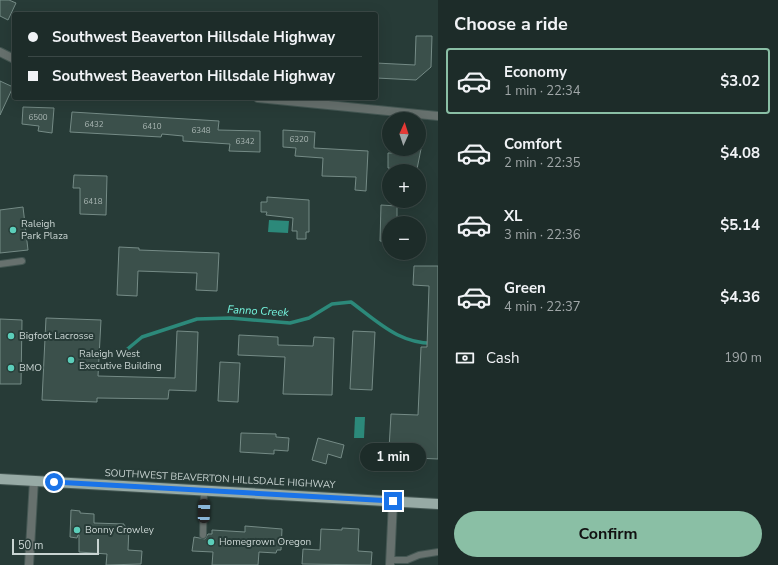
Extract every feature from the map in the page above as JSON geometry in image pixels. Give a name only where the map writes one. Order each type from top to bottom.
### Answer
[{"type":"main road","name":"SOUTHWEST BEAVERTON HILLSDALE HIGHWAY","points":[[0,479],[438,504]]},
{"type":"street","points":[[0,52],[12,58]]},
{"type":"street","points":[[278,100],[438,116]]},
{"type":"street","points":[[29,565],[34,480]]},
{"type":"street","points":[[390,563],[393,501]]},
{"type":"lane","points":[[0,264],[22,261]]},
{"type":"lane","points":[[202,535],[204,490]]},
{"type":"lane","points":[[390,563],[407,560],[419,554],[438,552]]},
{"type":"shaded area","points":[[269,220],[289,221],[288,233],[268,232]]},
{"type":"shaded area","points":[[355,417],[365,417],[364,438],[354,438]]},
{"type":"building","points":[[0,0],[9,0],[16,3],[8,20],[0,16]]},
{"type":"building","points":[[416,36],[432,36],[431,67],[416,80],[378,78],[378,63],[415,65]]},
{"type":"building","points":[[0,81],[12,87],[12,89],[0,115]]},
{"type":"building","points":[[23,107],[54,108],[52,133],[38,131],[39,126],[22,124]]},
{"type":"building","points":[[72,112],[219,121],[218,130],[260,131],[260,152],[229,151],[230,144],[183,141],[183,136],[162,134],[161,137],[70,132]]},
{"type":"building","points":[[283,130],[315,132],[314,148],[368,151],[366,191],[355,190],[356,177],[322,176],[323,158],[295,156],[296,148],[283,147]]},
{"type":"building","points":[[388,156],[420,156],[418,164],[388,164]]},
{"type":"building","points":[[74,175],[107,176],[106,215],[80,214],[80,188],[73,188]]},
{"type":"building","points":[[267,197],[309,200],[309,232],[306,232],[306,239],[297,239],[297,231],[292,231],[293,218],[266,215],[267,212],[261,212],[261,202],[267,202]]},
{"type":"building","points":[[381,205],[382,208],[397,208],[397,216],[382,216],[382,241],[380,241]]},
{"type":"building","name":"Raleigh Park Plaza","points":[[23,207],[28,250],[0,253],[0,210]]},
{"type":"building","points":[[119,247],[139,248],[139,250],[219,253],[217,291],[196,290],[197,273],[138,271],[137,296],[117,295]]},
{"type":"building","points":[[414,266],[438,266],[438,459],[414,458],[413,471],[392,470],[393,449],[389,449],[391,414],[418,415],[421,347],[427,347],[429,286],[413,285]]},
{"type":"building","name":"Raleigh West Executive Building","points":[[46,318],[101,320],[98,376],[175,378],[177,331],[198,332],[196,391],[169,390],[168,399],[97,398],[97,402],[42,400]]},
{"type":"building","points":[[0,319],[22,320],[21,384],[0,384]]},
{"type":"building","points":[[353,331],[375,332],[372,390],[350,389]]},
{"type":"building","points":[[239,335],[278,337],[278,345],[313,346],[314,337],[334,338],[332,395],[283,394],[285,357],[238,355]]},
{"type":"building","points":[[220,362],[240,363],[238,402],[218,401]]},
{"type":"building","points":[[241,433],[276,434],[276,437],[289,438],[288,451],[274,450],[274,454],[240,452]]},
{"type":"building","points":[[318,438],[344,445],[341,458],[328,454],[326,464],[312,460]]},
{"type":"building","points":[[71,510],[80,511],[80,513],[94,514],[94,523],[124,524],[124,526],[129,527],[128,550],[142,551],[141,564],[106,565],[107,554],[79,552],[79,535],[77,538],[70,537]]},
{"type":"building","points":[[245,526],[282,529],[281,550],[277,550],[276,553],[259,552],[258,565],[212,565],[213,552],[192,551],[194,537],[205,539],[208,534],[212,534],[212,530],[245,532]]},
{"type":"building","points":[[342,528],[359,529],[358,551],[372,552],[371,565],[302,564],[303,549],[320,550],[321,529],[342,530]]},
{"type":"waterway","name":"Fanno Creek","points":[[119,356],[142,337],[197,319],[230,318],[290,323],[309,318],[332,304],[351,302],[381,325],[401,337],[425,343],[438,343]]},
{"type":"place","name":"Raleigh Park Plaza","points":[[13,230]]},
{"type":"place","name":"Bigfoot Lacrosse","points":[[11,336]]},
{"type":"place","name":"Raleigh West Executive Building","points":[[71,360]]},
{"type":"place","name":"BMO","points":[[11,368]]},
{"type":"place","name":"Bonny Crowley","points":[[77,530]]},
{"type":"place","name":"Homegrown Oregon","points":[[211,542]]},
{"type":"route","points":[[54,482],[393,501]]}]
